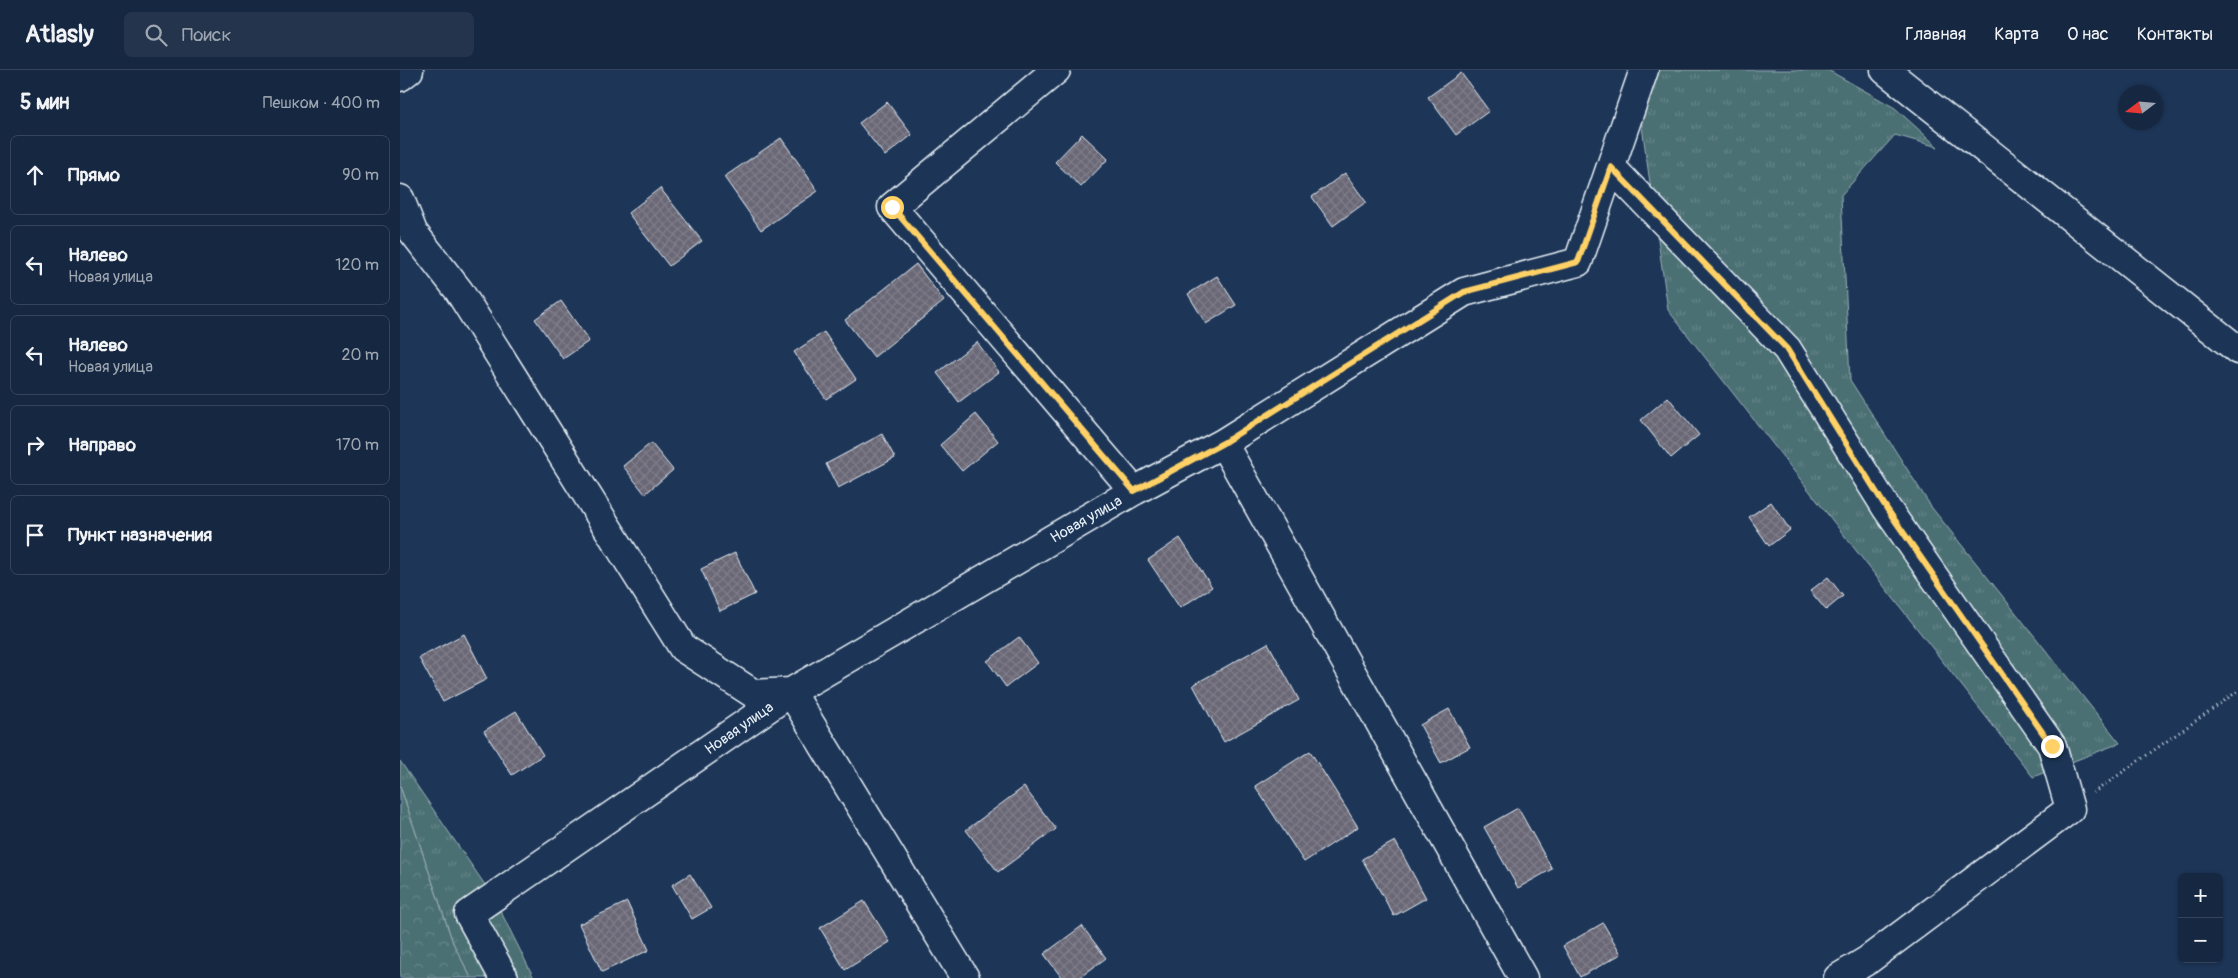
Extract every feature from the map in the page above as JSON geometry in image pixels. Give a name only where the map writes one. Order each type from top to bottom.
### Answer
[{"type":"street","points":[[400,77],[409,70]]},
{"type":"street","points":[[1056,70],[892,207],[1134,491]]},
{"type":"street","name":"Новая улица","points":[[504,978],[469,914],[791,692],[1134,491],[1223,443],[1464,292],[1578,262],[1644,70]]},
{"type":"street","points":[[1885,70],[2238,350]]},
{"type":"street","points":[[1611,167],[1787,349],[1887,509],[2052,746],[2070,809],[1868,960],[1838,978]]},
{"type":"street","points":[[400,199],[407,231],[459,291],[684,648],[754,694],[791,692],[965,978]]},
{"type":"street","points":[[1223,443],[1523,978]]},
{"type":"path","points":[[2070,809],[2238,691]]},
{"type":"green space","points":[[1634,70],[1828,70],[1895,108],[1938,147],[1895,135],[1841,195],[1850,380],[1932,508],[2120,743],[2033,777],[1668,310]]},
{"type":"green space","points":[[400,761],[494,898],[534,978],[471,978],[453,943],[400,786]]},
{"type":"green space","points":[[400,786],[453,943],[471,978],[400,978]]},
{"type":"building","points":[[1461,73],[1489,111],[1456,135],[1428,97]]},
{"type":"building","points":[[887,102],[912,135],[885,156],[859,123]]},
{"type":"building","points":[[1082,134],[1108,159],[1081,187],[1055,162]]},
{"type":"building","points":[[781,138],[818,191],[761,230],[724,177]]},
{"type":"building","points":[[1345,173],[1366,202],[1333,226],[1312,197]]},
{"type":"building","points":[[660,188],[702,241],[669,266],[628,213]]},
{"type":"building","points":[[916,264],[944,301],[874,357],[845,320]]},
{"type":"building","points":[[1217,276],[1236,305],[1206,324],[1188,294]]},
{"type":"building","points":[[561,301],[589,341],[563,359],[535,319]]},
{"type":"building","points":[[824,332],[856,379],[826,399],[794,352]]},
{"type":"building","points":[[977,342],[999,372],[959,402],[937,373]]},
{"type":"building","points":[[1668,397],[1699,435],[1671,458],[1641,420]]},
{"type":"building","points":[[976,414],[998,441],[962,471],[940,445]]},
{"type":"building","points":[[882,434],[895,458],[838,488],[826,464]]},
{"type":"building","points":[[651,443],[673,470],[645,494],[623,466]]},
{"type":"building","points":[[1771,502],[1790,530],[1769,546],[1749,517]]},
{"type":"building","points":[[1180,538],[1212,587],[1180,608],[1148,560]]},
{"type":"building","points":[[735,553],[755,594],[720,611],[701,569]]},
{"type":"building","points":[[1828,577],[1843,596],[1826,610],[1810,591]]},
{"type":"building","points":[[464,634],[487,679],[443,702],[419,658]]},
{"type":"building","points":[[1019,637],[1038,663],[1006,687],[987,661]]},
{"type":"building","points":[[1268,643],[1299,700],[1224,742],[1193,685]]},
{"type":"building","points":[[1449,709],[1470,747],[1441,763],[1420,725]]},
{"type":"building","points":[[516,711],[543,755],[512,775],[484,731]]},
{"type":"building","points":[[1310,751],[1358,827],[1304,862],[1255,786]]},
{"type":"building","points":[[1024,787],[1056,829],[998,872],[966,830]]},
{"type":"building","points":[[1518,808],[1552,869],[1518,888],[1484,827]]},
{"type":"building","points":[[1395,841],[1426,898],[1394,916],[1362,859]]},
{"type":"building","points":[[690,874],[711,908],[692,919],[672,885]]},
{"type":"building","points":[[864,901],[890,942],[845,970],[820,928]]},
{"type":"building","points":[[627,902],[649,950],[602,972],[579,924]]},
{"type":"building","points":[[1603,923],[1621,954],[1580,977],[1563,946]]},
{"type":"building","points":[[1082,926],[1106,958],[1079,978],[1062,978],[1044,954]]},
{"type":"route","points":[[892,207],[1134,491],[1223,443],[1464,292],[1578,262],[1611,167],[1787,349],[1887,509],[2052,746]]}]
